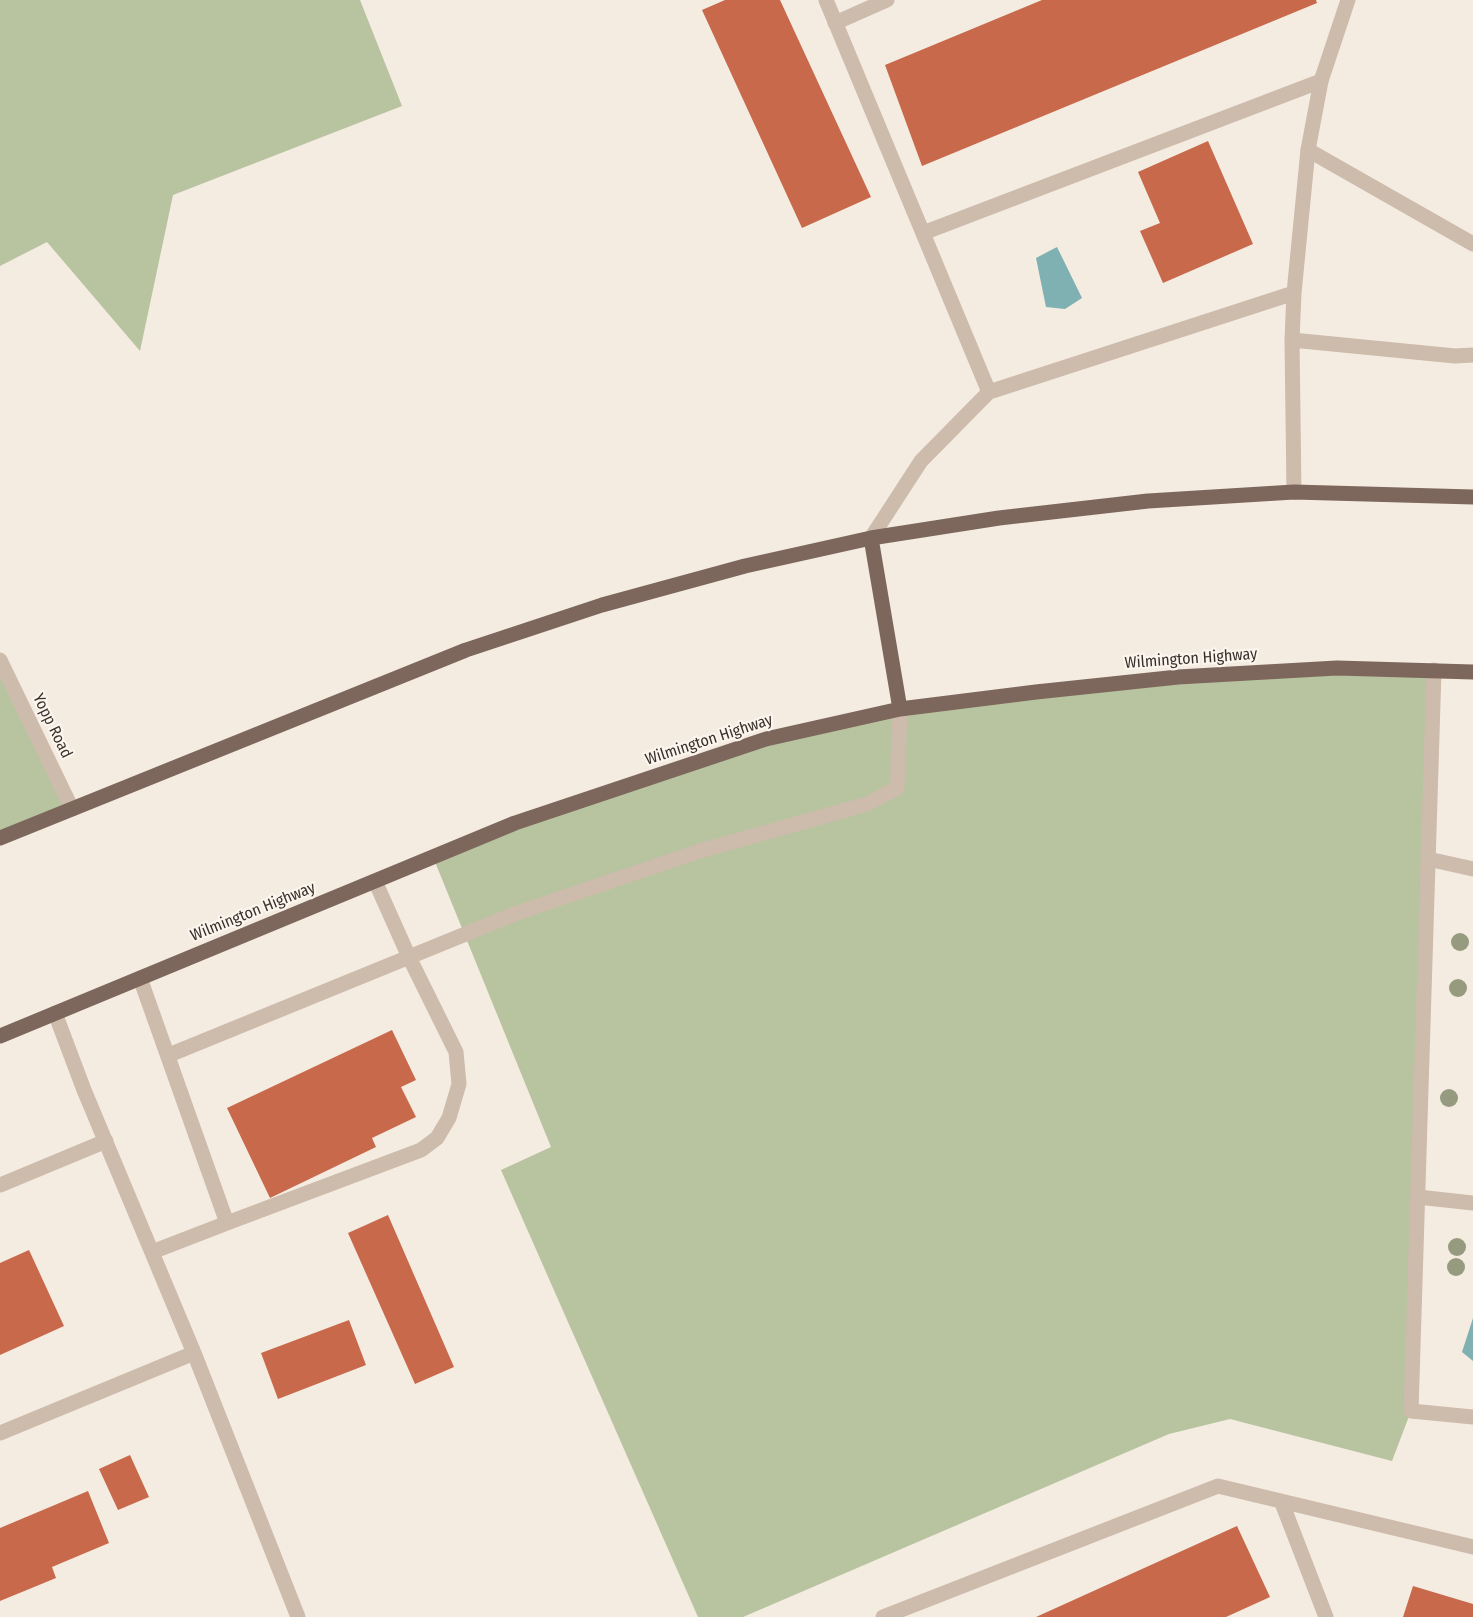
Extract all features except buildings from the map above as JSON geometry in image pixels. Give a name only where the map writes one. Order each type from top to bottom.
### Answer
[{"type":"main road","points":[[0,838],[466,650],[623,599],[745,566],[871,538],[1022,515],[1148,501],[1294,492],[1473,497]]},
{"type":"main road","points":[[871,538],[900,709]]},
{"type":"main road","name":"Wilmington Highway","points":[[0,1036],[515,823],[766,739],[900,709],[1178,677],[1337,668],[1473,672]]},
{"type":"street","points":[[826,0],[989,392]]},
{"type":"street","points":[[835,23],[887,0]]},
{"type":"street","points":[[1294,492],[1292,340],[1294,293],[1308,150],[1321,81],[1348,0]]},
{"type":"street","points":[[923,233],[1321,81]]},
{"type":"street","points":[[1308,150],[1473,244]]},
{"type":"street","points":[[871,538],[921,461],[989,392],[1294,293]]},
{"type":"street","points":[[1292,340],[1455,356],[1473,355]]},
{"type":"street","name":"Yopp Road","points":[[0,660],[72,809]]},
{"type":"street","points":[[1434,670],[1411,1411],[1473,1417]]},
{"type":"street","points":[[168,1055],[517,913],[689,854],[867,804],[897,788],[900,709]]},
{"type":"street","points":[[1428,860],[1473,868]]},
{"type":"street","points":[[152,1252],[421,1150],[438,1138],[449,1118],[459,1084],[456,1052],[409,957],[375,881]]},
{"type":"street","points":[[140,978],[227,1223]]},
{"type":"street","points":[[55,1013],[194,1353],[298,1617]]},
{"type":"street","points":[[0,1185],[106,1141]]},
{"type":"street","points":[[1418,1197],[1473,1203]]},
{"type":"street","points":[[0,1433],[194,1353]]},
{"type":"street","points":[[883,1617],[1218,1486],[1473,1547]]},
{"type":"street","points":[[1282,1503],[1326,1617]]},
{"type":"green space","points":[[0,0],[360,0],[402,106],[173,195],[140,351],[47,242],[0,266]]},
{"type":"green space","points":[[0,660],[72,809],[0,838]]},
{"type":"green space","points":[[1434,670],[1411,1411],[1392,1461],[1230,1419],[1169,1434],[743,1617],[698,1617],[501,1170],[551,1147],[433,857],[766,739],[900,709],[1178,677]]},
{"type":"water","points":[[1057,247],[1082,298],[1065,309],[1046,307],[1036,258]]},
{"type":"water","points":[[1473,1318],[1473,1361],[1462,1352]]}]
